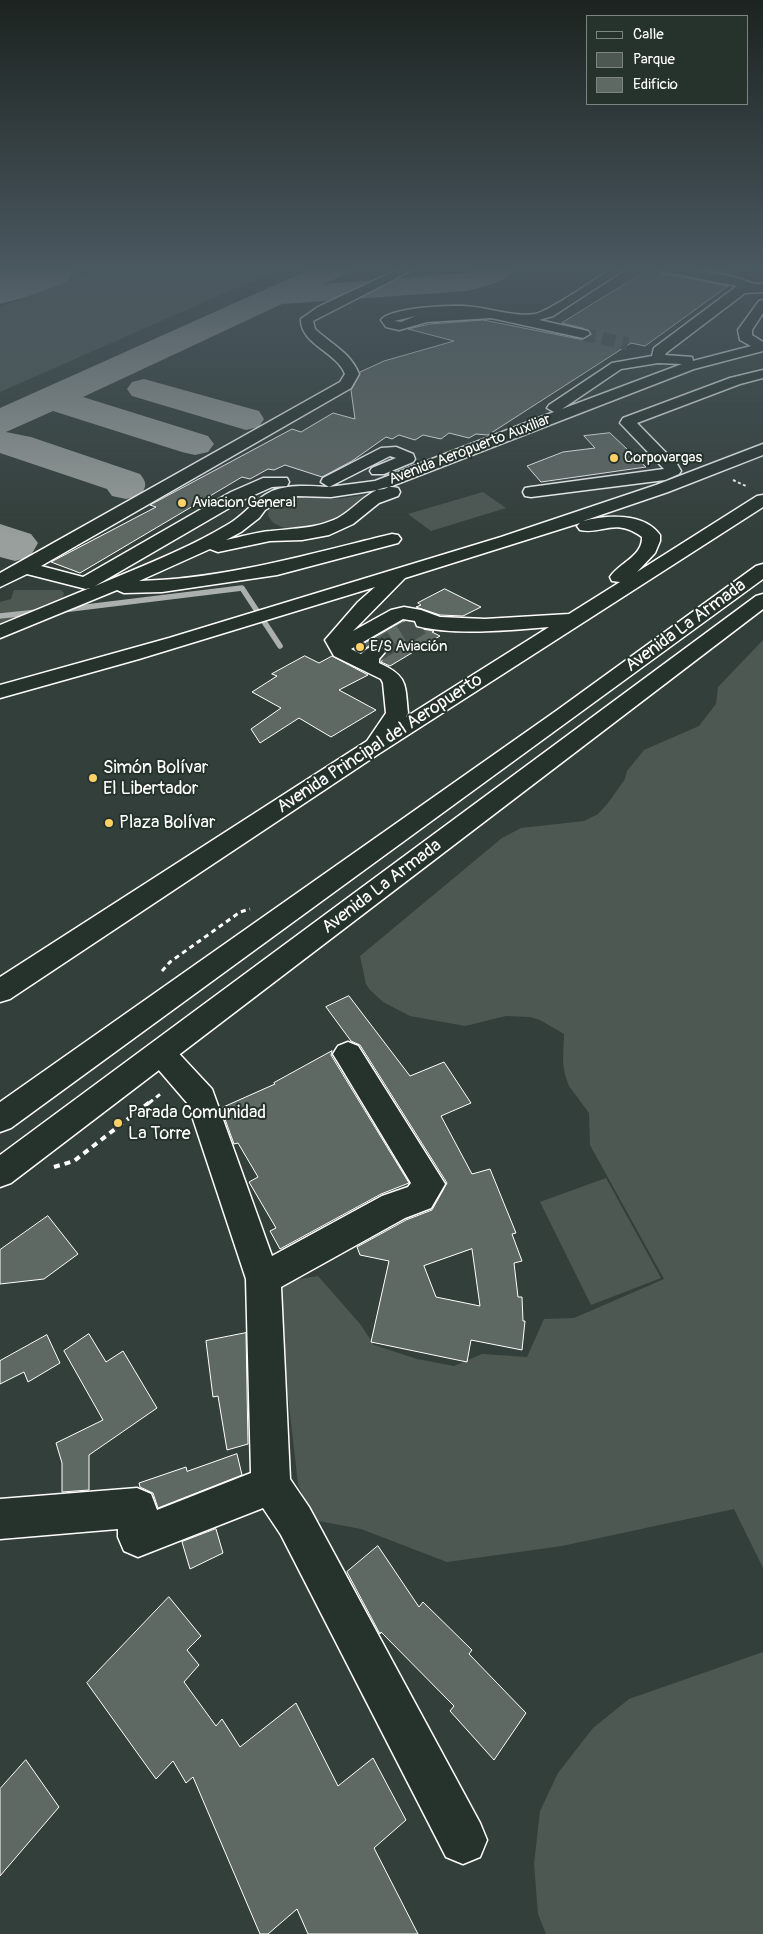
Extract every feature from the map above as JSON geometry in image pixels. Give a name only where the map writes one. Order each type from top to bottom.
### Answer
[{"type":"main road","points":[[0,581],[26,568],[346,385],[352,374],[349,364],[344,357]]},
{"type":"main road","points":[[523,429],[609,370],[650,357]]},
{"type":"main road","points":[[671,357],[685,360],[718,357]]},
{"type":"main road","name":"Avenida Aeropuerto Auxiliar","points":[[185,555],[235,528],[253,514],[259,506],[271,498],[286,493],[331,492],[378,485],[689,366],[720,357]]},
{"type":"main road","name":"Avenida Aeropuerto Auxiliar","points":[[95,586],[185,555],[270,536],[302,535],[336,526],[373,499],[696,372],[739,357]]},
{"type":"main road","points":[[531,492],[665,475],[673,470],[628,421],[736,381],[763,374]]},
{"type":"main road","points":[[2,692],[156,649],[559,524],[699,476],[763,449]]},
{"type":"main road","points":[[0,632],[56,608],[95,586],[254,488],[269,482],[329,482]]},
{"type":"main road","name":"Avenida Principal del Aeropuerto","points":[[0,992],[372,748],[763,500]]},
{"type":"main road","points":[[259,506],[260,516],[268,525],[277,531],[302,535]]},
{"type":"main road","points":[[339,648],[398,614],[407,612],[432,623],[527,624],[577,619],[600,593],[646,552],[652,540],[651,535],[645,530],[628,523],[598,523],[482,556],[451,558]]},
{"type":"main road","points":[[26,568],[95,586],[162,586],[277,569],[392,539]]},
{"type":"main road","name":"Avenida La Armada","points":[[0,1119],[564,716],[763,570]]},
{"type":"main road","points":[[372,748],[390,726],[397,713],[394,683],[389,675],[373,659],[341,652],[336,640],[365,606],[400,573]]},
{"type":"main road","name":"Avenida La Armada","points":[[0,1173],[169,1063],[763,600]]},
{"type":"main road","points":[[0,969],[78,940]]},
{"type":"main road","points":[[262,1279],[394,1207],[419,1198],[430,1184],[348,1054]]},
{"type":"main road","points":[[169,1063],[201,1098],[262,1279],[271,1485],[295,1521],[463,1840]]},
{"type":"main road","points":[[0,1519],[137,1508],[138,1537],[271,1485]]},
{"type":"path","points":[[47,1169],[74,1161],[160,1095],[169,1063]]},
{"type":"green space","points":[[0,357],[79,357],[0,392]]},
{"type":"green space","points":[[483,492],[506,508],[431,531],[408,514]]},
{"type":"green space","points":[[373,494],[332,520],[310,528],[298,530],[283,527],[273,522],[268,515],[271,507],[277,502],[296,497],[334,499]]},
{"type":"green space","points":[[14,590],[61,590],[64,593],[63,597],[0,624],[0,602],[11,599]]},
{"type":"green space","points":[[763,640],[763,1568],[734,1509],[562,1546],[447,1562],[361,1529],[313,1520],[298,1484],[275,1283],[318,1276],[361,1325],[374,1345],[417,1359],[454,1366],[482,1354],[527,1357],[544,1319],[574,1318],[664,1279],[590,1145],[589,1113],[569,1086],[565,1075],[563,1063],[564,1034],[540,1020],[530,1017],[506,1016],[465,1026],[410,1016],[383,1002],[370,990],[366,984],[360,956],[502,838],[521,828],[584,821],[598,814],[608,803],[625,779],[627,771],[644,750],[699,726],[716,704],[718,687]]},
{"type":"green space","points":[[606,1178],[661,1278],[591,1305],[540,1202]]},
{"type":"green space","points":[[763,1652],[763,1934],[546,1934],[538,1914],[534,1864],[540,1811],[558,1773],[593,1728],[629,1699]]},
{"type":"building","points":[[397,357],[609,357],[488,435],[476,434],[469,438],[449,433],[441,439],[423,435],[415,440],[399,435],[392,439],[386,437],[352,461],[322,477],[285,465],[274,470],[268,469],[250,479],[242,477],[80,573],[51,562],[156,507],[150,505],[292,429],[301,432],[333,413],[355,419],[351,390],[360,372]]},
{"type":"building","name":"Corpovargas","points":[[610,433],[646,467],[541,482],[527,466],[563,452],[595,448],[584,436]]},
{"type":"building","points":[[445,589],[481,607],[463,616],[440,615],[416,607],[421,605],[418,603]]},
{"type":"building","points":[[403,621],[414,623],[417,628],[434,631],[432,632],[440,636],[390,666],[381,662],[387,652],[382,646],[370,645],[361,652],[355,649]]},
{"type":"building","points":[[305,656],[319,663],[332,656],[368,675],[339,690],[376,710],[331,737],[299,718],[260,743],[251,729],[281,708],[252,692],[277,676],[272,674]]},
{"type":"building","points":[[349,996],[410,1076],[444,1062],[471,1103],[441,1116],[472,1174],[490,1169],[516,1233],[512,1234],[522,1261],[514,1263],[518,1297],[522,1297],[523,1321],[525,1321],[522,1350],[471,1340],[467,1362],[371,1342],[389,1261],[360,1255],[357,1247],[406,1220],[432,1210],[447,1183],[360,1045],[351,1041],[326,1007]],"holes":[[[472,1249],[480,1306],[436,1297],[424,1266]]]},
{"type":"building","points":[[332,1051],[331,1055],[409,1183],[381,1194],[280,1249],[270,1231],[276,1228],[249,1182],[258,1177],[238,1143],[234,1144],[221,1108],[275,1084]]},
{"type":"building","points":[[48,1216],[78,1254],[44,1279],[0,1284],[0,1250]]},
{"type":"building","points":[[246,1333],[248,1444],[227,1450],[218,1396],[213,1397],[206,1341]]},
{"type":"building","points":[[89,1334],[106,1362],[123,1351],[157,1408],[89,1455],[89,1490],[62,1492],[62,1463],[56,1443],[103,1420],[64,1351]]},
{"type":"building","points":[[47,1335],[60,1363],[28,1382],[24,1372],[0,1384],[0,1361]]},
{"type":"building","points":[[237,1454],[242,1475],[158,1508],[153,1493],[140,1487],[139,1483],[186,1467],[187,1471]]},
{"type":"building","points":[[216,1529],[223,1553],[190,1569],[182,1542]]},
{"type":"building","points":[[378,1546],[419,1607],[423,1602],[472,1650],[469,1654],[526,1713],[494,1760],[450,1711],[454,1706],[381,1632],[380,1634],[347,1572]]},
{"type":"building","points":[[169,1597],[201,1636],[187,1650],[199,1665],[184,1682],[216,1726],[222,1719],[240,1747],[296,1703],[338,1786],[373,1758],[406,1820],[374,1848],[418,1934],[308,1934],[297,1909],[268,1934],[260,1934],[193,1777],[186,1783],[173,1761],[156,1779],[87,1683]]},
{"type":"building","points":[[26,1760],[59,1807],[0,1876],[0,1789]]},
{"type":"waterway","points":[[62,610],[242,588],[280,646]]},
{"type":"waterway","points":[[0,616],[38,612]]},
{"type":"taxiway","points":[[0,422],[141,357]]},
{"type":"taxiway","points":[[144,389],[246,419]]},
{"type":"taxiway","points":[[58,401],[195,444]]},
{"type":"taxiway","points":[[0,442],[18,445],[126,482],[126,487]]},
{"type":"taxiway","points":[[0,537],[16,543],[15,548]]},
{"type":"tunnel","points":[[375,652],[424,622]]},
{"type":"place","name":"Corpovargas","points":[[614,458]]},
{"type":"place","name":"Aviacion General","points":[[182,503]]},
{"type":"place","name":"E/S Aviación","points":[[360,647]]},
{"type":"place","name":"Simón Bolívar El Libertador","points":[[93,778]]},
{"type":"place","name":"Plaza Bolívar","points":[[109,823]]},
{"type":"place","name":"Parada Comunidad La Torre","points":[[118,1123]]}]
